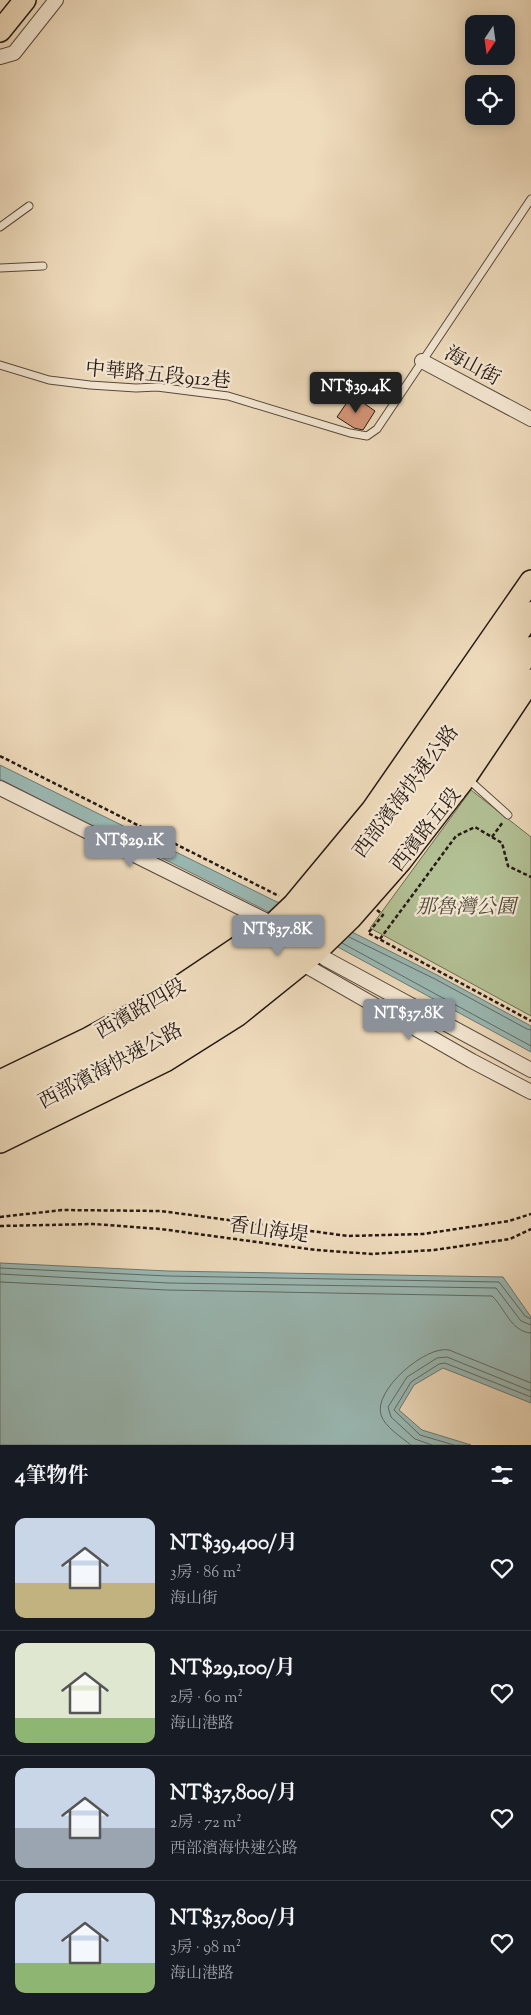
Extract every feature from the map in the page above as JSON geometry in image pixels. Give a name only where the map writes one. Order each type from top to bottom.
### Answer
[{"type":"highway","name":"西部濱海快速公路","points":[[0,1100],[90,1057],[296,944],[428,766],[531,613]]},
{"type":"highway","name":"西部濱海快速公路","points":[[0,1121],[98,1075],[185,1027],[259,978],[296,944],[397,840],[531,648]]},
{"type":"main road","points":[[0,32],[25,0]]},
{"type":"main road","points":[[0,1142],[165,1061],[238,1015],[296,944],[294,904],[372,810],[531,580]]},
{"type":"main road","name":"西濱路五段","points":[[296,944],[350,919],[401,861],[466,777],[531,680]]},
{"type":"main road","name":"西濱路四段","points":[[0,1081],[89,1038],[167,995],[296,944]]},
{"type":"street","points":[[0,57],[14,53],[56,0]]},
{"type":"street","name":"海山街","points":[[422,361],[531,419]]},
{"type":"street","points":[[0,788],[531,1070]]},
{"type":"street","points":[[296,944],[464,1056],[531,1092]]},
{"type":"street","points":[[464,1056],[475,1040]]},
{"type":"lane","points":[[422,361],[531,199]]},
{"type":"lane","points":[[0,227],[29,206]]},
{"type":"lane","points":[[0,268],[43,266]]},
{"type":"lane","name":"中華路五段912巷","points":[[0,365],[34,376],[59,381],[115,387],[157,387],[228,396],[350,433],[367,436],[377,429],[422,361]]},
{"type":"lane","points":[[466,777],[508,815]]},
{"type":"path","points":[[0,756],[294,904]]},
{"type":"path","points":[[492,837],[508,815]]},
{"type":"path","points":[[380,939],[456,836],[475,827],[502,843],[508,866],[531,877]]},
{"type":"path","points":[[374,908],[382,915],[368,933],[531,1021]]},
{"type":"path","points":[[0,1217],[62,1210],[161,1211],[348,1236],[423,1234],[509,1221],[531,1214]]},
{"type":"path","name":"香山海堤","points":[[0,1226],[93,1224],[152,1228],[316,1250],[372,1254],[434,1250],[510,1239],[531,1229]]},
{"type":"green space","name":"那魯灣公園","points":[[471,790],[531,837],[531,1016],[370,928]]},
{"type":"water","points":[[0,765],[275,901],[354,933],[437,975],[531,1026],[531,1052],[336,946],[158,856],[77,819],[0,779]]},
{"type":"water","points":[[0,1263],[168,1271],[503,1277],[531,1317],[531,1403],[443,1368],[414,1385],[399,1410],[422,1430],[471,1445],[0,1445]]},
{"type":"building","points":[[352,395],[375,411],[363,430],[354,428],[337,417]]}]
